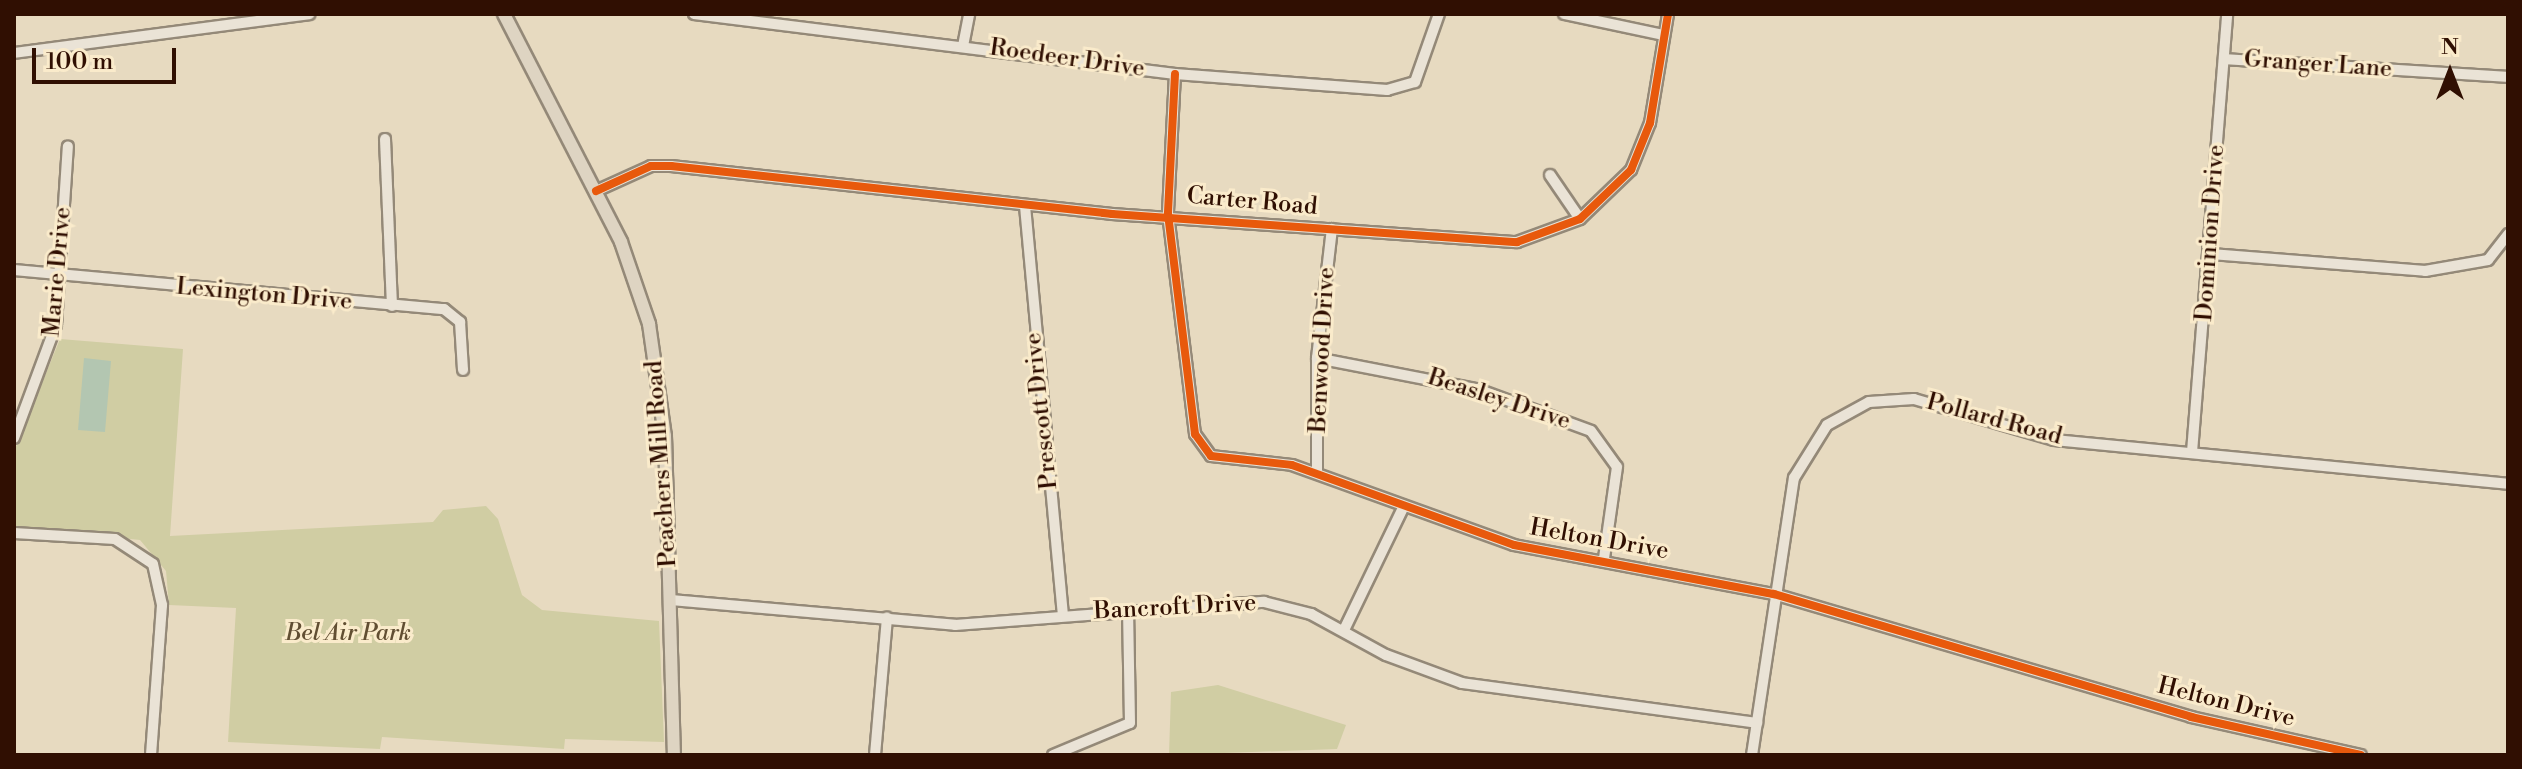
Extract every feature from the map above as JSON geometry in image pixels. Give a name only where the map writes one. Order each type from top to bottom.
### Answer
[{"type":"main road","name":"Peachers Mill Road","points":[[504,14],[596,191],[641,292],[657,360],[671,600],[674,755]]},
{"type":"street","points":[[14,53],[309,14]]},
{"type":"street","name":"Roedeer Drive","points":[[694,14],[1175,74],[1387,90],[1415,82],[1439,14]]},
{"type":"street","points":[[963,46],[969,14]]},
{"type":"street","points":[[1564,14],[1664,35]]},
{"type":"street","name":"Carter Road","points":[[596,191],[651,166],[671,166],[1025,206],[1168,214],[1517,242],[1580,219],[1631,170],[1650,123],[1668,14]]},
{"type":"street","name":"Dominion Drive","points":[[2192,452],[2211,254],[2227,14]]},
{"type":"street","name":"Granger Lane","points":[[2224,59],[2508,77]]},
{"type":"street","name":"Helton Drive","points":[[1175,74],[1168,214],[1195,434],[1211,456],[1317,471],[1514,545],[1604,558],[1774,594],[2191,717],[2361,755]]},
{"type":"street","points":[[385,139],[392,306]]},
{"type":"street","name":"Marie Drive","points":[[14,438],[53,343],[61,277],[68,146]]},
{"type":"street","points":[[1550,175],[1580,219]]},
{"type":"street","name":"Prescott Drive","points":[[1025,206],[1063,615]]},
{"type":"street","name":"Benwood Drive","points":[[1317,471],[1317,358],[1332,229]]},
{"type":"street","points":[[2211,254],[2425,271],[2488,260],[2508,234]]},
{"type":"street","name":"Lexington Drive","points":[[14,270],[454,313],[463,370]]},
{"type":"street","name":"Beasley Drive","points":[[1317,358],[1477,389],[1591,431],[1617,467],[1604,558]]},
{"type":"street","name":"Pollard Road","points":[[1752,755],[1784,518],[1807,449],[1827,425],[1869,402],[1914,399],[2054,440],[2508,484]]},
{"type":"street","points":[[1344,630],[1404,506]]},
{"type":"street","points":[[14,533],[115,539],[153,564],[162,605],[151,755]]},
{"type":"street","name":"Bancroft Drive","points":[[671,600],[964,625],[1249,601],[1298,610],[1344,630],[1386,655],[1462,683],[1757,723]]},
{"type":"street","points":[[1053,755],[1130,723],[1128,610]]},
{"type":"street","points":[[875,755],[887,618]]},
{"type":"green space","name":"Bel Air Park","points":[[60,339],[183,349],[170,536],[433,522],[443,510],[486,506],[498,519],[522,595],[542,610],[659,621],[664,742],[565,739],[564,749],[382,737],[380,749],[228,742],[236,608],[169,605],[166,571],[140,540],[14,527],[15,449]]},
{"type":"green space","points":[[1218,685],[1346,725],[1337,749],[1169,755],[1171,692]]},
{"type":"shaded area","points":[[84,358],[111,361],[105,432],[78,430]]},
{"type":"cycle path","points":[[596,191],[651,166],[671,166],[1112,214],[1517,242],[1580,219],[1631,170],[1650,123],[1668,14]]},
{"type":"cycle path","points":[[1175,74],[1168,214],[1195,434],[1211,456],[1292,465],[1514,545],[1774,594],[2191,717],[2361,755]]}]
